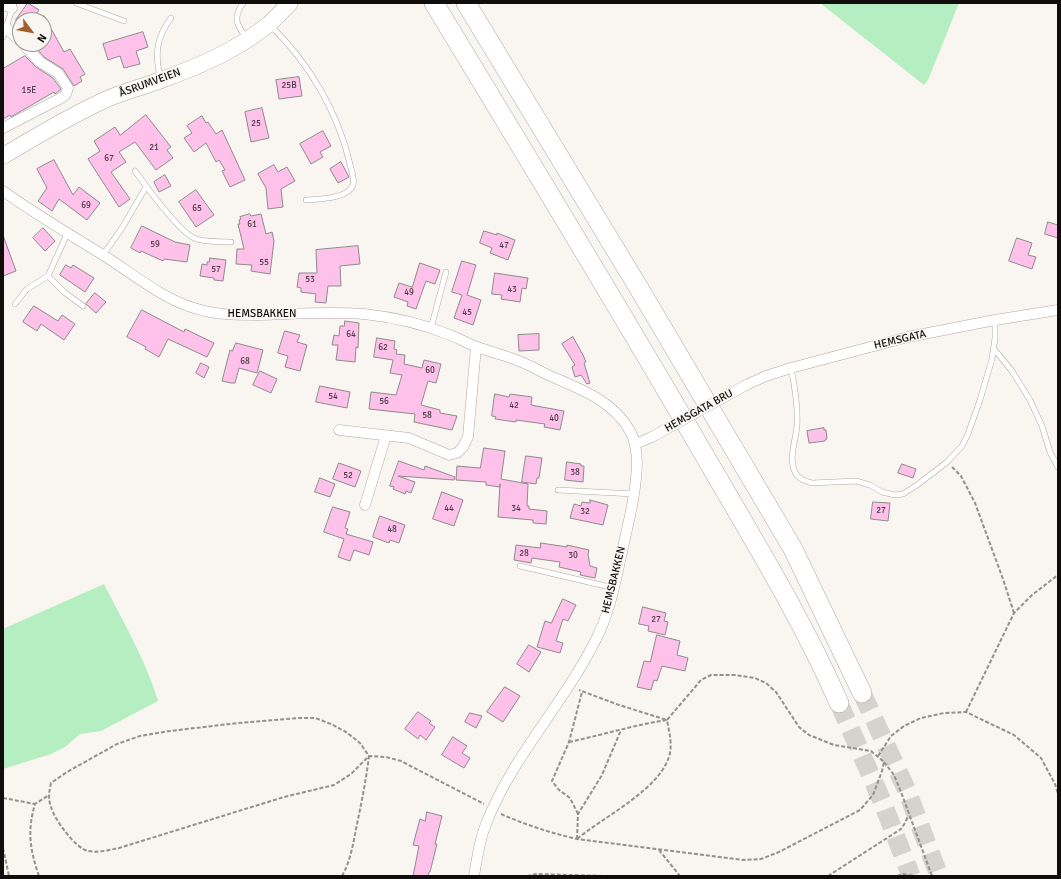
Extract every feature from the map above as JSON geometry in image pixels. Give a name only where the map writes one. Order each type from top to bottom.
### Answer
[{"type":"highway","points":[[434,3],[603,283],[764,558],[810,641],[839,703]]},
{"type":"highway","points":[[466,3],[794,549],[862,693]]},
{"type":"main road","name":"ÅSRUMVEIEN","points":[[3,156],[61,122],[106,99],[214,59],[248,39],[269,24],[290,3]]},
{"type":"street","points":[[3,128],[63,97],[66,94],[68,88],[58,73],[40,62],[31,52]]},
{"type":"street","name":"HEMSBAKKEN","points":[[3,192],[67,234],[175,301],[193,308],[228,315],[337,312],[366,314],[390,317],[432,328],[476,347],[513,358],[598,398],[610,407],[630,430],[635,444],[637,466],[634,494],[614,588],[599,632],[583,663],[508,778],[495,803],[478,849],[474,876]]},
{"type":"street","name":"HEMSGATA","points":[[746,385],[766,376],[791,368],[908,337],[995,320],[1058,310]]},
{"type":"street","points":[[339,430],[409,438],[449,455],[457,452],[463,447],[468,437],[476,347]]},
{"type":"street","name":"HEMSGATA BRU","points":[[635,444],[652,437],[746,385]]},
{"type":"street","points":[[365,505],[386,436]]},
{"type":"lane","points":[[76,3],[124,21]]},
{"type":"lane","points":[[243,3],[237,16],[237,21],[238,25],[248,39]]},
{"type":"lane","points":[[4,33],[10,5]]},
{"type":"lane","points":[[160,80],[156,54],[158,40],[163,29],[171,18]]},
{"type":"lane","points":[[269,24],[282,37],[316,81],[330,107],[341,136],[353,178],[353,185],[349,191],[341,195],[306,200]]},
{"type":"lane","points":[[135,171],[146,187],[177,224],[191,237],[208,241],[230,242]]},
{"type":"lane","points":[[102,255],[122,228],[146,187]]},
{"type":"lane","points":[[14,304],[27,289],[48,276],[67,234]]},
{"type":"lane","points":[[432,328],[446,272]]},
{"type":"lane","points":[[48,276],[64,292],[83,306]]},
{"type":"lane","points":[[791,368],[795,384],[797,413],[797,426],[792,460],[794,471],[799,477],[812,483],[856,481],[870,485],[882,492],[895,495],[903,494],[947,462],[962,446],[968,434],[980,400],[992,359],[995,338],[995,320]]},
{"type":"lane","points":[[994,349],[1012,371],[1030,400],[1042,426],[1050,452],[1058,467]]},
{"type":"lane","points":[[558,490],[634,494]]},
{"type":"lane","points":[[520,566],[614,588]]},
{"type":"path","points":[[947,462],[961,476],[975,503],[1014,613]]},
{"type":"path","points":[[966,712],[1014,613],[1032,595],[1058,575]]},
{"type":"path","points":[[569,742],[621,730],[638,724],[667,720],[700,680],[710,675],[735,675],[755,678],[766,683],[776,692],[799,727],[809,735],[834,744],[871,751],[884,762],[894,776],[932,876]]},
{"type":"path","points":[[568,685],[582,692],[667,720]]},
{"type":"path","points":[[577,839],[578,814],[570,798],[558,790],[552,780],[569,742],[582,692]]},
{"type":"path","points":[[878,756],[891,736],[904,726],[922,718],[944,713],[966,712],[1014,736],[1041,758],[1055,784],[1058,794]]},
{"type":"path","points":[[342,876],[346,869],[354,839],[362,802],[369,756],[360,743],[346,732],[315,718],[238,723],[140,736],[117,744],[61,775],[51,783],[49,795],[51,809],[67,835],[76,845],[87,851],[119,848],[284,797],[334,785],[351,774],[369,756],[386,757],[401,761],[488,807]]},
{"type":"path","points":[[577,839],[637,796],[653,782],[664,767],[670,754],[671,738],[667,720]]},
{"type":"path","points":[[578,814],[602,775],[621,730]]},
{"type":"path","points":[[498,812],[516,821],[551,833],[577,839],[743,860],[760,859],[779,852],[860,810],[873,795],[884,762]]},
{"type":"path","points":[[3,798],[34,804],[49,795]]},
{"type":"path","points":[[34,804],[30,818],[30,836],[34,862],[39,876]]},
{"type":"path","points":[[828,876],[901,829],[906,823],[908,815]]},
{"type":"path","points":[[3,848],[9,876]]},
{"type":"path","points":[[658,849],[680,876]]},
{"type":"path","points":[[526,876],[536,874],[606,876]]},
{"type":"path","points":[[896,876],[903,874],[914,876]]},
{"type":"green space","points":[[820,3],[959,3],[928,80],[924,85]]},
{"type":"green space","points":[[104,584],[141,656],[158,701],[101,731],[80,734],[65,747],[51,754],[3,769],[3,629]]},
{"type":"building","points":[[28,3],[39,10],[38,12],[22,12]]},
{"type":"building","points":[[52,30],[64,52],[70,49],[85,74],[80,77],[82,81],[74,86],[63,69],[44,57],[40,52],[52,52]]},
{"type":"building","points":[[143,32],[148,47],[136,51],[140,64],[124,68],[120,56],[108,60],[103,44]]},
{"type":"building","points":[[25,56],[36,67],[53,78],[61,89],[55,94],[54,92],[11,117],[10,115],[3,119],[3,69]]},
{"type":"building","points":[[299,77],[302,96],[279,99],[276,80]]},
{"type":"building","points":[[262,108],[269,138],[251,142],[245,112]]},
{"type":"building","points":[[146,115],[171,147],[167,150],[173,158],[156,170],[135,142],[119,152],[126,162],[111,172],[130,199],[119,207],[88,159],[100,151],[94,141],[115,127],[120,135]]},
{"type":"building","points":[[202,116],[216,134],[222,130],[245,180],[230,187],[222,171],[225,170],[219,160],[216,162],[206,143],[194,152],[184,138],[192,133],[187,126]]},
{"type":"building","points":[[323,131],[331,146],[320,152],[323,157],[311,164],[300,144]]},
{"type":"building","points":[[54,160],[73,195],[79,187],[100,203],[87,220],[59,199],[52,211],[38,201],[47,188],[37,169]]},
{"type":"building","points":[[341,162],[349,177],[338,183],[330,169]]},
{"type":"building","points":[[274,165],[278,172],[287,167],[295,181],[281,189],[283,207],[268,209],[266,188],[258,174]]},
{"type":"building","points":[[165,175],[171,186],[159,192],[154,182]]},
{"type":"building","points":[[196,190],[214,215],[196,227],[179,202]]},
{"type":"building","points":[[250,214],[251,216],[261,214],[266,234],[272,232],[274,241],[270,274],[251,271],[252,265],[236,264],[237,249],[244,249],[238,224],[240,224],[239,220],[241,219],[240,217]]},
{"type":"building","points":[[1048,222],[1058,225],[1058,238],[1045,234]]},
{"type":"building","points":[[142,226],[175,242],[190,245],[187,262],[164,259],[163,261],[141,251],[140,253],[131,248]]},
{"type":"building","points":[[43,228],[55,241],[45,251],[33,238]]},
{"type":"building","points":[[484,231],[497,235],[497,233],[515,240],[508,260],[490,253],[492,248],[480,243]]},
{"type":"building","points":[[4,238],[16,271],[3,276],[3,239]]},
{"type":"building","points":[[1017,238],[1032,243],[1028,255],[1036,257],[1032,269],[1009,261]]},
{"type":"building","points":[[358,246],[360,264],[340,266],[341,286],[328,286],[326,303],[315,302],[316,294],[301,292],[301,288],[297,287],[299,273],[317,273],[316,250]]},
{"type":"building","points":[[210,258],[226,260],[223,281],[200,276],[202,264],[207,265]]},
{"type":"building","points":[[462,261],[476,265],[467,295],[481,300],[473,325],[454,318],[462,295],[452,292]]},
{"type":"building","points":[[420,263],[440,270],[435,284],[426,281],[416,309],[407,306],[408,302],[394,297],[399,283],[412,287]]},
{"type":"building","points":[[66,265],[71,268],[73,265],[94,278],[85,292],[60,275]]},
{"type":"building","points":[[495,273],[528,278],[526,289],[522,288],[520,302],[501,299],[502,295],[492,294]]},
{"type":"building","points":[[95,293],[106,302],[96,313],[86,304]]},
{"type":"building","points":[[34,306],[58,321],[62,315],[75,324],[64,340],[41,324],[37,331],[23,322]]},
{"type":"building","points":[[142,310],[184,332],[185,329],[214,343],[207,357],[168,339],[159,357],[145,349],[146,347],[127,337]]},
{"type":"building","points":[[345,321],[359,323],[358,348],[356,347],[355,362],[336,360],[338,345],[332,345],[334,335],[339,336],[340,326],[344,326]]},
{"type":"building","points":[[285,331],[300,335],[297,342],[307,345],[300,371],[285,367],[288,356],[278,353]]},
{"type":"building","points":[[539,334],[539,350],[519,351],[518,335]]},
{"type":"building","points":[[573,337],[586,362],[584,363],[590,383],[587,384],[581,375],[575,377],[572,367],[575,365],[562,344]]},
{"type":"building","points":[[377,338],[395,341],[394,349],[397,350],[396,354],[405,355],[404,364],[422,368],[424,360],[441,364],[436,383],[428,381],[421,405],[440,410],[440,413],[457,416],[452,430],[414,422],[415,414],[369,409],[371,392],[396,395],[402,375],[390,373],[393,360],[374,357]]},
{"type":"building","points":[[236,343],[263,350],[257,373],[239,368],[235,383],[222,381],[230,350],[232,351]]},
{"type":"building","points":[[201,363],[209,367],[204,378],[196,373]]},
{"type":"building","points":[[260,371],[277,379],[271,393],[253,385]]},
{"type":"building","points":[[320,386],[350,392],[347,408],[316,402]]},
{"type":"building","points":[[495,394],[509,397],[510,394],[532,397],[531,405],[564,411],[560,430],[544,427],[545,424],[495,419],[496,417],[492,416]]},
{"type":"building","points":[[824,428],[824,430],[826,430],[827,439],[825,441],[809,443],[807,431]]},
{"type":"building","points":[[484,448],[505,451],[501,479],[528,484],[527,506],[529,506],[529,509],[547,511],[546,524],[533,523],[533,520],[498,517],[500,487],[486,485],[486,482],[456,480],[457,466],[480,468]]},
{"type":"building","points":[[526,456],[542,458],[539,478],[537,478],[536,484],[522,482]]},
{"type":"building","points":[[399,461],[424,470],[425,466],[455,477],[454,480],[398,476],[415,482],[411,493],[406,491],[405,494],[393,489],[394,487],[390,486]]},
{"type":"building","points":[[567,462],[581,464],[581,466],[584,466],[583,482],[565,480]]},
{"type":"building","points":[[339,463],[361,471],[355,487],[333,479]]},
{"type":"building","points":[[902,464],[916,469],[913,478],[898,473]]},
{"type":"building","points":[[320,478],[335,484],[330,497],[315,492]]},
{"type":"building","points":[[442,492],[463,500],[454,526],[433,519]]},
{"type":"building","points":[[590,500],[608,505],[603,525],[570,518],[574,504],[581,506],[582,502],[590,503]]},
{"type":"building","points":[[873,502],[890,503],[888,521],[871,519]]},
{"type":"building","points":[[333,507],[350,512],[345,528],[348,529],[346,534],[373,542],[369,555],[354,550],[350,561],[338,557],[344,539],[324,532]]},
{"type":"building","points":[[380,516],[405,525],[399,543],[390,540],[389,543],[373,537]]},
{"type":"building","points":[[541,543],[567,547],[567,545],[589,550],[588,554],[590,566],[597,568],[595,578],[580,575],[581,572],[559,567],[560,562],[532,558],[531,563],[514,560],[516,545],[540,548]]},
{"type":"building","points":[[563,599],[576,605],[568,621],[563,619],[556,641],[563,643],[560,653],[537,647],[545,621],[551,623]]},
{"type":"building","points":[[643,607],[666,613],[664,621],[668,622],[665,635],[648,631],[649,626],[639,624]]},
{"type":"building","points":[[657,635],[680,641],[677,655],[688,658],[685,671],[662,666],[657,681],[654,680],[651,690],[637,687],[644,661],[650,662]]},
{"type":"building","points":[[529,645],[541,652],[529,672],[517,664]]},
{"type":"building","points":[[505,687],[520,696],[503,722],[487,712]]},
{"type":"building","points":[[418,712],[431,721],[429,723],[435,727],[426,740],[420,735],[418,739],[405,729]]},
{"type":"building","points":[[470,713],[482,716],[476,728],[465,722]]},
{"type":"building","points":[[453,737],[467,746],[462,753],[470,758],[464,768],[442,755]]},
{"type":"building","points":[[427,812],[442,816],[435,844],[437,844],[428,876],[413,876],[419,846],[413,845],[420,819],[425,821]]},
{"type":"tunnel","points":[[862,693],[907,791],[939,876]]},
{"type":"tunnel","points":[[839,703],[882,801],[911,876]]}]
